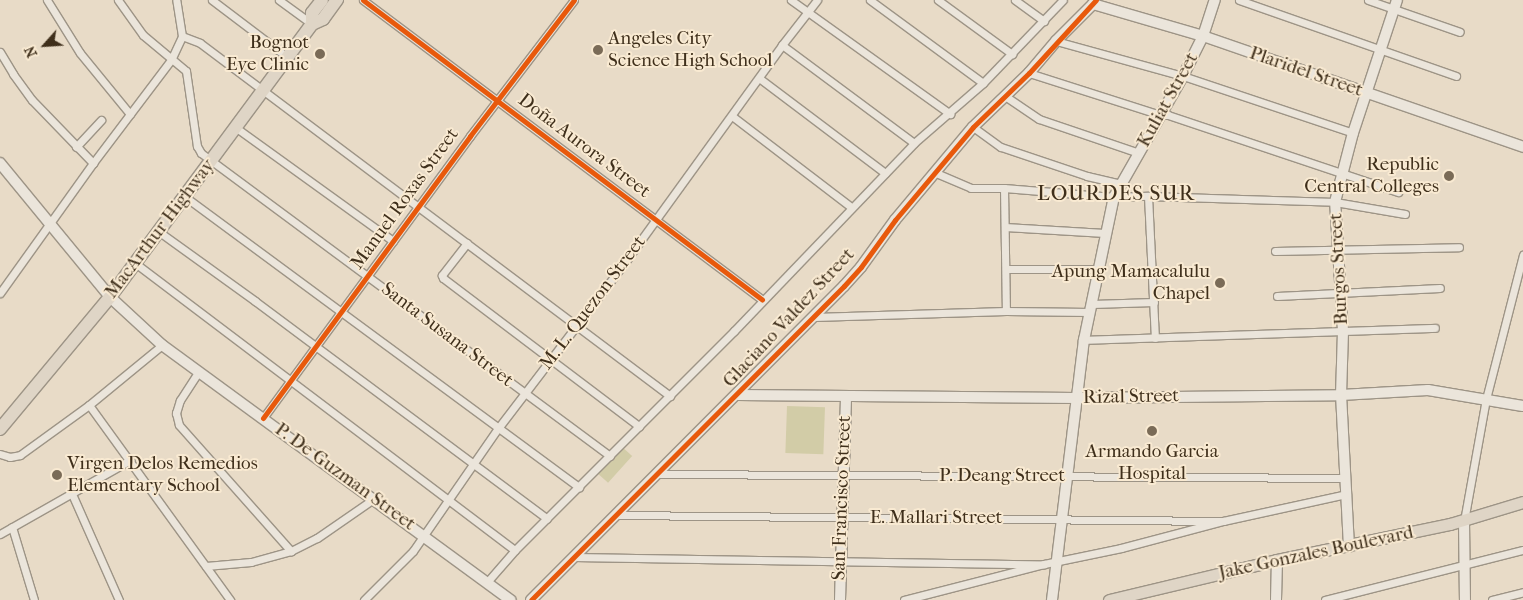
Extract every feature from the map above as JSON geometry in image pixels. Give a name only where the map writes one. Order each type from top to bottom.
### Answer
[{"type":"highway","name":"MacArthur Highway","points":[[312,24],[312,13],[322,0]]},
{"type":"highway","name":"MacArthur Highway","points":[[0,429],[110,297],[312,24],[323,19],[337,0]]},
{"type":"main road","name":"Jake Gonzales Boulevard","points":[[1109,600],[1277,560],[1350,547],[1464,521],[1523,502]]},
{"type":"street","points":[[47,0],[80,53],[130,114]]},
{"type":"street","name":"Santa Susana Street","points":[[118,0],[143,35],[186,71],[197,146],[211,161],[610,456]]},
{"type":"street","points":[[0,293],[93,163],[171,60],[182,36],[176,0]]},
{"type":"street","points":[[212,0],[287,57]]},
{"type":"street","points":[[279,0],[312,24]]},
{"type":"street","name":"Doña Aurora Street","points":[[363,0],[762,300]]},
{"type":"street","name":"Manuel Roxas Street","points":[[263,418],[417,207],[574,0]]},
{"type":"street","points":[[791,0],[950,114]]},
{"type":"street","name":"M. L. Quezon Street","points":[[364,600],[413,551],[498,427],[656,219],[782,45],[817,0]]},
{"type":"street","points":[[870,0],[983,83]]},
{"type":"street","points":[[938,0],[1012,54]]},
{"type":"street","points":[[1015,0],[1044,21]]},
{"type":"street","points":[[488,582],[515,550],[670,396],[914,143],[950,114],[983,83],[1063,0]]},
{"type":"street","name":"Kuliat Street","points":[[1052,600],[1055,563],[1068,476],[1084,340],[1114,197],[1183,76],[1203,36],[1215,0]]},
{"type":"street","points":[[1239,0],[1456,76]]},
{"type":"street","points":[[1368,0],[1395,4],[1460,32]]},
{"type":"street","name":"Plaridel Street","points":[[1092,1],[1203,36],[1523,147]]},
{"type":"street","name":"Glaciano Valdez Street","points":[[531,600],[738,395],[858,271],[895,220],[973,127],[1029,73],[1092,1]]},
{"type":"street","name":"Burgos Street","points":[[1350,547],[1341,394],[1343,332],[1336,202],[1353,133],[1395,4]]},
{"type":"street","points":[[182,36],[200,43],[467,243],[575,327],[670,396]]},
{"type":"street","points":[[1056,41],[1183,76],[1353,133]]},
{"type":"street","points":[[782,45],[914,143]]},
{"type":"street","points":[[0,52],[32,100],[93,163]]},
{"type":"street","points":[[1029,73],[1161,115],[1168,115],[1343,172],[1398,192]]},
{"type":"street","points":[[759,78],[885,173]]},
{"type":"street","points":[[1005,96],[1039,119],[1138,153]]},
{"type":"street","points":[[732,116],[851,207]]},
{"type":"street","points":[[76,147],[101,120]]},
{"type":"street","points":[[235,127],[394,241]]},
{"type":"street","points":[[973,127],[1001,147],[1087,176],[1121,184]]},
{"type":"street","name":"P. De Guzman Street","points":[[0,163],[110,297],[162,345],[511,600]]},
{"type":"street","points":[[936,173],[971,188],[1004,188],[1114,197],[1148,196],[1336,202],[1404,214]]},
{"type":"street","points":[[1004,188],[1006,312]]},
{"type":"street","points":[[184,196],[579,488]]},
{"type":"street","points":[[1148,196],[1155,338]]},
{"type":"street","points":[[1005,228],[1105,233]]},
{"type":"street","points":[[158,231],[547,519]]},
{"type":"street","points":[[467,243],[442,275],[443,278],[638,426]]},
{"type":"street","points":[[1275,251],[1337,248],[1459,247]]},
{"type":"street","points":[[1465,600],[1464,521],[1486,399],[1520,277],[1523,255]]},
{"type":"street","points":[[135,263],[515,550]]},
{"type":"street","points":[[1006,269],[1098,269]]},
{"type":"street","points":[[1277,296],[1440,288]]},
{"type":"street","points":[[814,317],[1006,312],[1091,308],[1154,302]]},
{"type":"street","points":[[1084,340],[1435,328]]},
{"type":"street","points":[[0,454],[10,457],[20,455],[89,406],[162,345]]},
{"type":"street","points":[[200,371],[180,400],[176,413],[179,425],[208,460],[256,510],[270,530],[292,551]]},
{"type":"street","name":"Rizal Street","points":[[738,395],[1076,398],[1341,394],[1428,390],[1523,406]]},
{"type":"street","name":"San Francisco Street","points":[[840,600],[842,476],[846,397]]},
{"type":"street","points":[[89,406],[230,600]]},
{"type":"street","points":[[0,534],[130,460]]},
{"type":"street","name":"P. Deang Street","points":[[659,474],[1346,478]]},
{"type":"street","points":[[72,494],[119,600]]},
{"type":"street","points":[[574,557],[840,559],[1044,564],[1121,548],[1223,521],[1347,494]]},
{"type":"street","points":[[206,566],[251,562],[292,551],[317,538],[372,500]]},
{"type":"street","name":"E. Mallari Street","points":[[618,515],[1223,521]]},
{"type":"street","points":[[12,527],[34,600]]},
{"type":"street","points":[[1325,600],[1523,550]]},
{"type":"street","points":[[1276,600],[1277,560]]},
{"type":"street","points":[[904,600],[1044,564]]},
{"type":"street","points":[[1492,600],[1523,592]]},
{"type":"shaded area","points":[[787,406],[825,407],[823,454],[785,453]]},
{"type":"shaded area","points":[[621,446],[632,456],[608,483],[597,473]]},
{"type":"cycle path","points":[[363,0],[762,300]]},
{"type":"cycle path","points":[[263,418],[470,136],[574,0]]},
{"type":"cycle path","points":[[531,600],[844,286],[861,267],[895,220],[973,127],[1029,73],[1096,0]]},
{"type":"place","name":"Angeles City Science High School","points":[[598,50]]},
{"type":"place","name":"Bognot Eye Clinic","points":[[320,54]]},
{"type":"place","name":"Republic Central Colleges","points":[[1449,176]]},
{"type":"place","name":"Apung Mamacalulu Chapel","points":[[1220,283]]},
{"type":"place","name":"Armando Garcia Hospital","points":[[1152,431]]},
{"type":"place","name":"Virgen Delos Remedios Elementary School","points":[[57,475]]},
{"type":"district","name":"LOURDES SUR","points":[[1116,193]]}]
